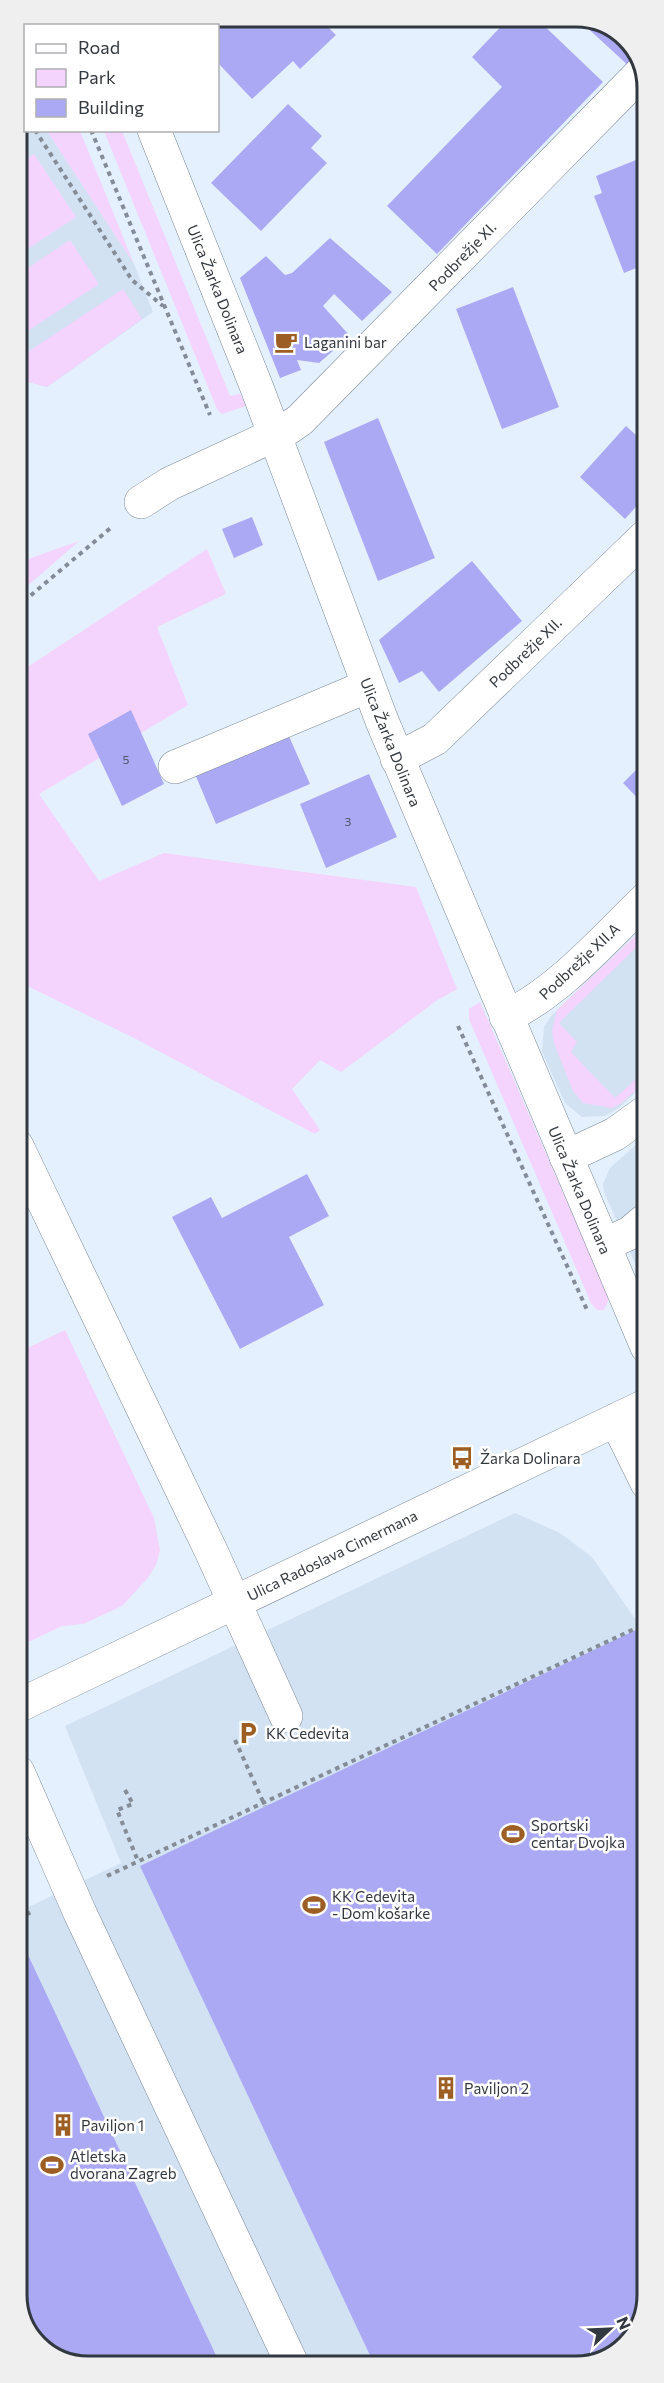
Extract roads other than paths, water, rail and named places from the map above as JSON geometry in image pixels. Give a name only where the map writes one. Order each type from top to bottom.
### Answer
[{"type":"street","name":"Podbrežje XI.","points":[[141,502],[170,484],[275,435],[300,420],[636,78]]},
{"type":"street","name":"Ulica Žarka Dolinara","points":[[155,132],[275,435],[397,759],[637,1323]]},
{"type":"street","name":"Podbrežje XII.","points":[[397,759],[435,739],[637,545]]},
{"type":"street","points":[[175,767],[368,686]]},
{"type":"street","name":"Podbrežje XII.A","points":[[506,1017],[530,1005],[552,988],[637,907]]},
{"type":"street","points":[[566,1157],[615,1134],[637,1119]]},
{"type":"street","points":[[27,1167],[235,1602],[286,1716]]},
{"type":"street","points":[[604,1245],[630,1233],[637,1227]]},
{"type":"street","name":"Ulica Radoslava Cimermana","points":[[27,1702],[637,1410]]},
{"type":"street","points":[[616,1420],[637,1463]]},
{"type":"street","points":[[27,1792],[80,1913],[288,2356]]},
{"type":"place","name":"Laganini bar","points":[[286,342]]},
{"type":"place","name":"Žarka Dolinara","points":[[462,1458]]},
{"type":"place","name":"KK Cedevita","points":[[248,1733]]},
{"type":"place","name":"Sportski centar Dvojka","points":[[513,1834]]},
{"type":"place","name":"KK Cedevita - Dom košarke","points":[[314,1905]]},
{"type":"place","name":"Paviljon 2","points":[[446,2088]]},
{"type":"place","name":"Paviljon 1","points":[[63,2125]]},
{"type":"place","name":"Atletska dvorana Zagreb","points":[[52,2165]]}]
